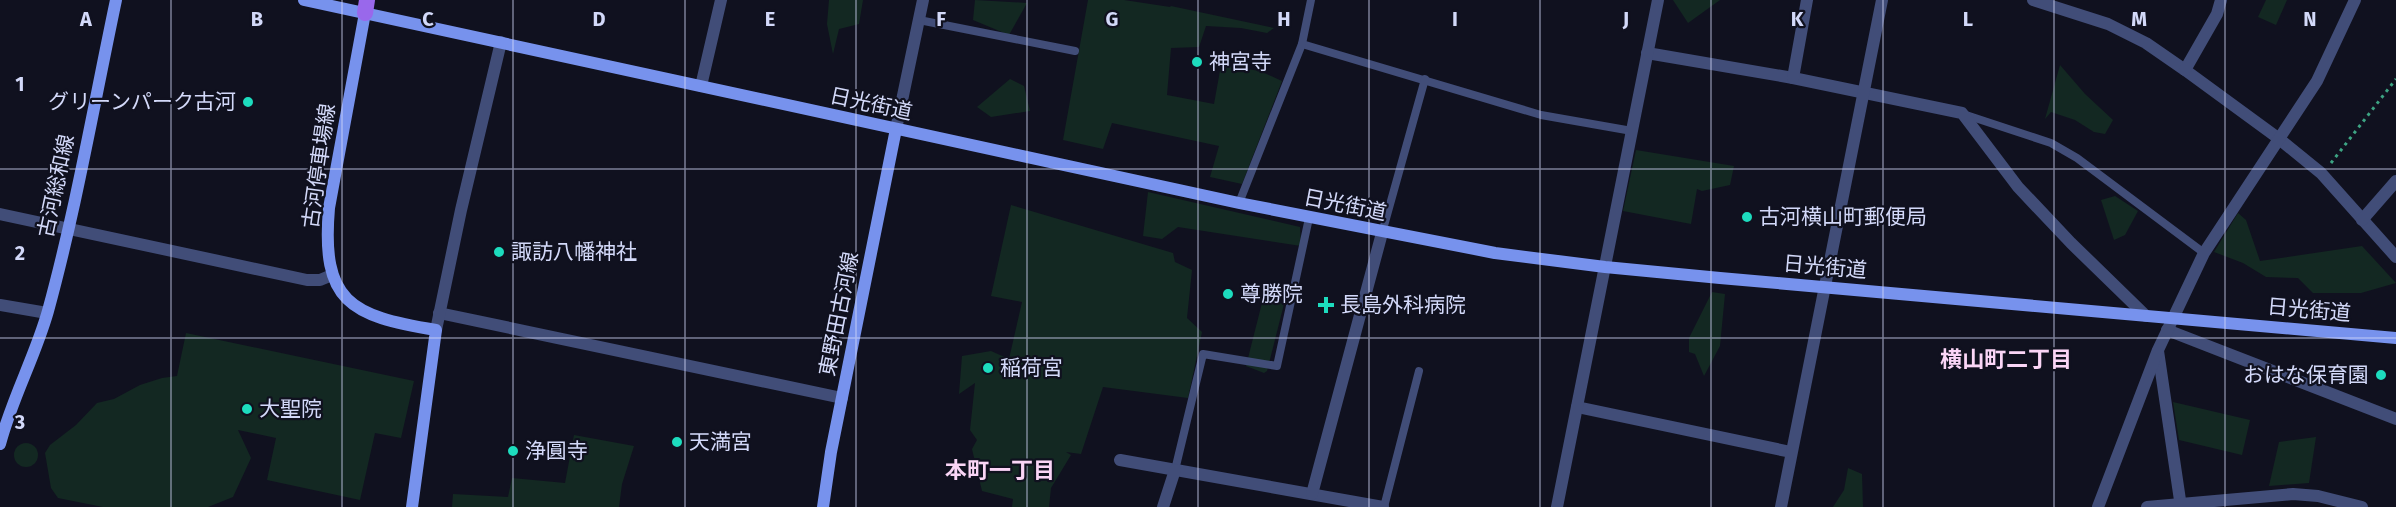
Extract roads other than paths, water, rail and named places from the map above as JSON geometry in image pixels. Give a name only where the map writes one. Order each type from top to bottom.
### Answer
[{"type":"main road","name":"古河総和線","points":[[0,444],[9,412],[47,313],[68,229],[116,0]]},
{"type":"main road","name":"日光街道","points":[[304,0],[366,7],[501,42],[896,129],[1309,218],[1495,253],[1605,267],[2396,338]]},
{"type":"main road","name":"古河停車場線","points":[[366,7],[329,208],[327,232],[332,275],[347,298],[366,313],[392,322],[436,330]]},
{"type":"main road","name":"東野田古河線","points":[[823,507],[842,399],[896,129]]},
{"type":"main road","points":[[412,507],[436,330]]},
{"type":"street","points":[[701,86],[721,0]]},
{"type":"street","points":[[896,129],[923,0]]},
{"type":"street","points":[[1557,507],[1658,0]]},
{"type":"street","points":[[1793,78],[1808,0]]},
{"type":"street","points":[[1781,507],[1882,0]]},
{"type":"street","points":[[2033,0],[2108,24],[2146,43],[2185,70],[2278,138],[2321,173],[2396,257]]},
{"type":"street","points":[[2185,70],[2217,14],[2221,0]]},
{"type":"street","points":[[2098,507],[2158,350],[2204,253],[2317,81],[2355,0]]},
{"type":"street","points":[[436,330],[501,42]]},
{"type":"street","points":[[1647,53],[1793,78],[1962,113],[2018,187],[2071,243],[2146,316]]},
{"type":"street","points":[[2362,220],[2396,181]]},
{"type":"street","points":[[0,214],[307,280],[320,280],[332,275]]},
{"type":"street","points":[[1312,494],[1382,233]]},
{"type":"street","points":[[0,305],[47,313]]},
{"type":"street","points":[[439,313],[842,399]]},
{"type":"street","points":[[2168,330],[2396,419]]},
{"type":"street","points":[[2158,350],[2181,505]]},
{"type":"street","points":[[1577,407],[1791,452]]},
{"type":"street","points":[[1120,460],[1384,507]]},
{"type":"street","points":[[1162,507],[1175,470]]},
{"type":"street","points":[[2147,507],[2294,494],[2318,496],[2362,507]]},
{"type":"lane","points":[[1239,203],[1302,44],[1311,0]]},
{"type":"lane","points":[[919,20],[1075,51]]},
{"type":"lane","points":[[1302,44],[1541,115],[1632,131]]},
{"type":"lane","points":[[1382,233],[1425,79]]},
{"type":"lane","points":[[1962,113],[2051,143],[2077,158],[2204,253]]},
{"type":"lane","points":[[1175,470],[1203,354],[1277,366],[1309,218]]},
{"type":"lane","points":[[1384,507],[1419,371]]},
{"type":"place","name":"神宮寺","points":[[1197,62]]},
{"type":"place","name":"グリーンパーク古河","points":[[248,102]]},
{"type":"place","name":"古河横山町郵便局","points":[[1747,217]]},
{"type":"place","name":"諏訪八幡神社","points":[[499,252]]},
{"type":"place","name":"尊勝院","points":[[1228,294]]},
{"type":"place","name":"長島外科病院","points":[[1326,305]]},
{"type":"place","name":"稲荷宮","points":[[988,368]]},
{"type":"place","name":"おはな保育園","points":[[2381,375]]},
{"type":"place","name":"大聖院","points":[[247,409]]},
{"type":"place","name":"天満宮","points":[[677,442]]},
{"type":"place","name":"浄圓寺","points":[[513,451]]},
{"type":"district","name":"横山町二丁目","points":[[2006,359]]},
{"type":"district","name":"本町一丁目","points":[[1000,470]]}]
